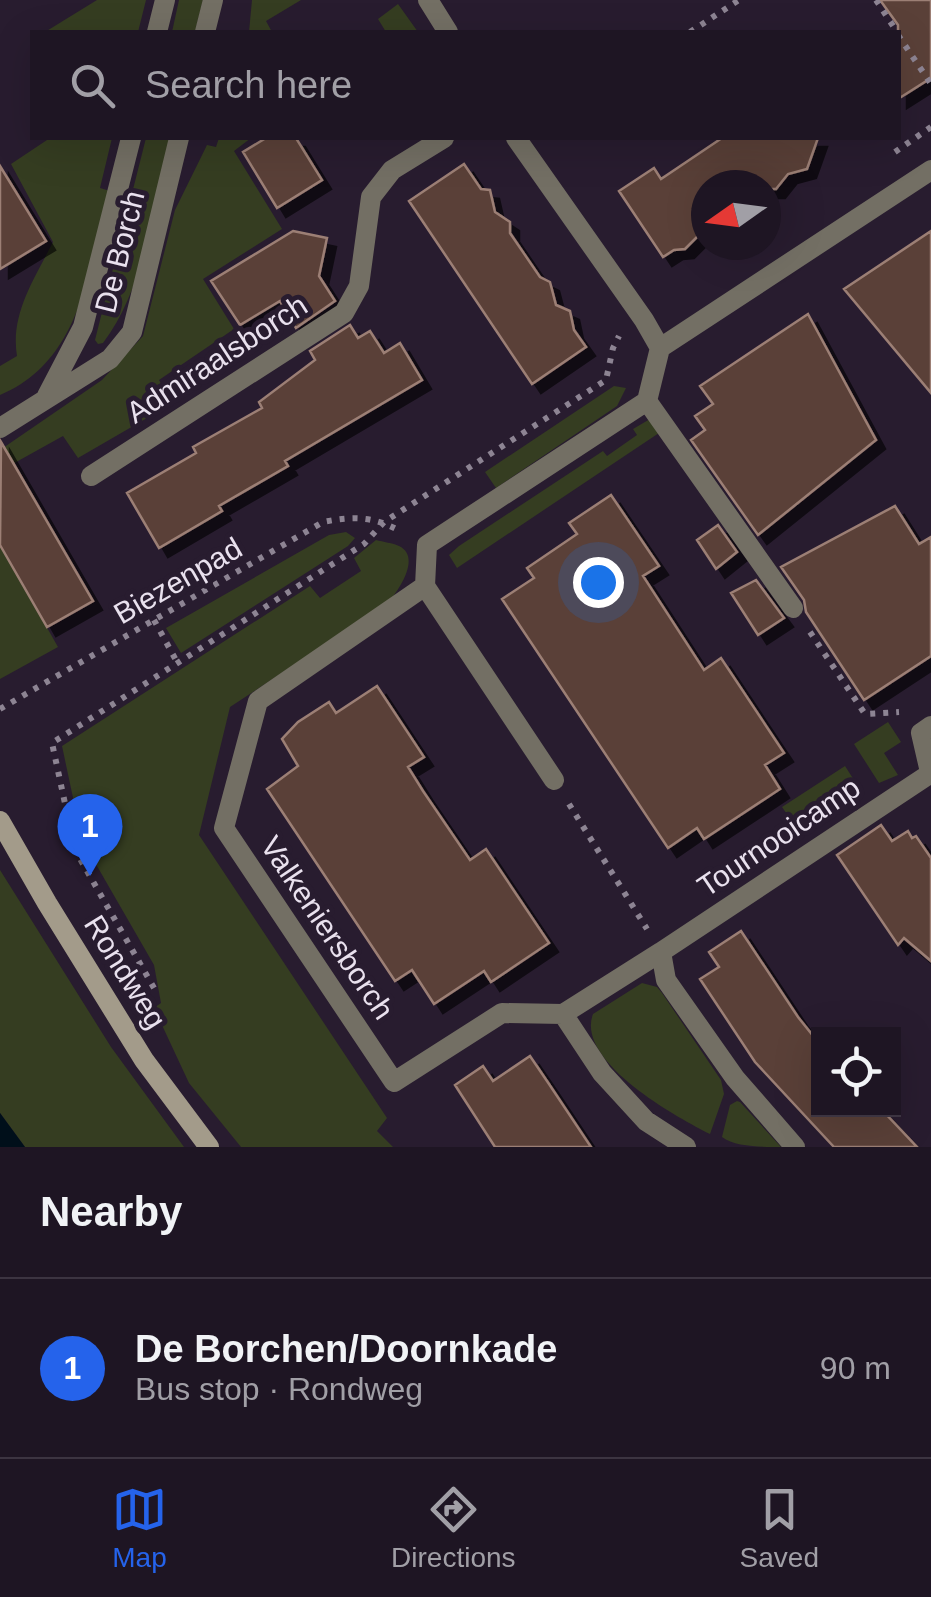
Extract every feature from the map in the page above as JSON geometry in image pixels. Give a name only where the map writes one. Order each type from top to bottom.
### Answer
[{"type":"main road","name":"Rondweg","points":[[0,821],[144,1060],[210,1147]]},
{"type":"street","points":[[158,30],[166,0]]},
{"type":"street","points":[[206,30],[213,0]]},
{"type":"street","points":[[428,0],[447,30]]},
{"type":"street","name":"De Borch","points":[[46,399],[83,326],[130,140]]},
{"type":"street","name":"De Borch","points":[[0,428],[110,358],[132,332],[179,140]]},
{"type":"street","name":"Admiraalsborch","points":[[91,476],[344,313],[359,286],[371,196],[392,170],[441,140]]},
{"type":"street","points":[[517,140],[660,348]]},
{"type":"street","points":[[554,780],[425,586],[427,545],[647,402],[660,348],[931,170]]},
{"type":"street","points":[[647,402],[793,608]]},
{"type":"street","name":"Valkeniersborch","points":[[425,586],[258,702],[224,828],[394,1082],[502,1013],[563,1014]]},
{"type":"street","name":"Tournooicamp","points":[[563,1014],[930,773],[926,730]]},
{"type":"street","points":[[661,952],[666,980],[735,1078],[795,1147]]},
{"type":"street","points":[[563,1014],[602,1073],[646,1121],[686,1147]]},
{"type":"path","points":[[693,30],[739,0]]},
{"type":"path","points":[[876,0],[895,30]]},
{"type":"path","points":[[901,39],[931,84]]},
{"type":"path","points":[[154,988],[75,850],[52,742],[364,544],[384,522],[606,380],[620,335],[644,320]]},
{"type":"path","name":"Biezenpad","points":[[0,709],[324,522],[355,515],[384,522]]},
{"type":"path","points":[[793,608],[865,714],[902,712],[926,730]]},
{"type":"path","points":[[154,620],[177,662]]},
{"type":"path","points":[[554,780],[661,952]]},
{"type":"green space","points":[[97,0],[146,0],[138,30],[48,30]]},
{"type":"green space","points":[[179,0],[203,0],[196,30],[172,30]]},
{"type":"green space","points":[[252,0],[301,0],[266,21],[271,30],[249,30]]},
{"type":"green space","points":[[398,4],[417,30],[385,30],[378,19]]},
{"type":"green space","points":[[47,140],[112,140],[100,188],[110,191],[78,309],[49,359],[27,380],[0,395],[0,366],[17,356],[21,311],[53,242],[11,164]]},
{"type":"green space","points":[[145,140],[170,140],[139,271],[118,321],[103,343],[95,340]]},
{"type":"green space","points":[[218,140],[248,140],[234,151],[282,229],[203,279],[234,329],[159,380],[173,403],[78,458],[63,436],[0,471],[0,450],[102,380],[143,336],[175,210],[207,145],[216,147]]},
{"type":"green space","points":[[614,386],[626,388],[617,406],[496,488],[485,472]]},
{"type":"green space","points":[[650,419],[659,433],[457,568],[449,555],[459,546],[603,451],[607,456],[637,435],[633,429]]},
{"type":"green space","points":[[346,532],[355,538],[348,546],[181,653],[166,628],[329,535]]},
{"type":"green space","points":[[376,540],[406,551],[408,566],[397,591],[388,603],[230,707],[199,835],[387,1118],[377,1131],[393,1147],[241,1147],[189,1083],[154,1008],[161,1003],[154,965],[82,840],[62,746],[310,586],[320,598],[361,571],[354,558]]},
{"type":"green space","points":[[0,545],[58,647],[0,679]]},
{"type":"green space","points":[[888,722],[901,742],[884,753],[898,775],[879,783],[854,744]]},
{"type":"green space","points":[[845,766],[862,798],[802,836],[782,807]]},
{"type":"green space","points":[[0,870],[111,1047],[184,1147],[25,1147],[0,1113]]},
{"type":"green space","points":[[642,983],[657,987],[662,993],[721,1080],[724,1094],[710,1134],[653,1101],[613,1068],[599,1050],[591,1032],[593,1014]]},
{"type":"green space","points":[[737,1101],[781,1147],[741,1145],[722,1137],[730,1105]]},
{"type":"water","points":[[0,1113],[25,1147],[0,1147]]},
{"type":"building","points":[[880,0],[931,0],[931,78],[901,97],[901,30]]},
{"type":"building","points":[[263,140],[297,140],[322,180],[277,208],[243,152]]},
{"type":"building","points":[[719,140],[817,140],[807,169],[788,174],[781,183],[781,170],[691,170],[691,243],[663,257],[619,191],[654,168],[661,179]]},
{"type":"building","points":[[464,164],[481,189],[490,190],[495,212],[510,222],[510,233],[540,277],[550,282],[556,305],[570,311],[574,330],[586,347],[532,384],[409,201]]},
{"type":"building","points":[[0,166],[46,241],[0,269]]},
{"type":"building","points":[[293,231],[327,238],[319,276],[335,301],[296,328],[280,301],[240,325],[211,281]]},
{"type":"building","points":[[931,231],[931,393],[844,289]]},
{"type":"building","points":[[808,314],[876,440],[758,535],[691,440],[705,430],[695,416],[713,404],[700,386]]},
{"type":"building","points":[[350,325],[358,338],[370,331],[384,353],[400,343],[422,380],[285,461],[288,466],[219,506],[222,511],[159,548],[127,493],[196,453],[193,447],[262,408],[259,402],[315,360],[310,351]]},
{"type":"building","points":[[1,442],[93,601],[47,627],[0,545]]},
{"type":"building","points":[[611,495],[659,566],[643,576],[704,670],[721,658],[784,753],[765,765],[780,789],[704,839],[697,828],[668,848],[502,599],[534,578],[527,568],[577,534],[569,523]]},
{"type":"building","points":[[895,506],[919,544],[931,537],[931,656],[864,700],[781,567]]},
{"type":"building","points":[[718,525],[737,552],[716,569],[697,540]]},
{"type":"building","points":[[756,580],[784,618],[758,635],[731,593]]},
{"type":"building","points":[[377,686],[424,757],[408,767],[423,791],[470,860],[486,849],[549,943],[491,982],[484,971],[434,1004],[412,970],[395,981],[267,789],[298,766],[282,739],[298,722],[329,702],[336,713]]},
{"type":"building","points":[[881,825],[892,841],[908,831],[912,838],[916,836],[931,858],[931,961],[904,938],[898,945],[837,855]]},
{"type":"building","points":[[741,931],[811,1033],[811,1117],[889,1117],[917,1147],[834,1147],[755,1062],[700,979],[719,967],[709,952]]},
{"type":"building","points":[[530,1056],[591,1147],[495,1147],[455,1085],[483,1066],[493,1081]]},
{"type":"place","name":"De Borchen/Doornkade","points":[[90,876]]}]
